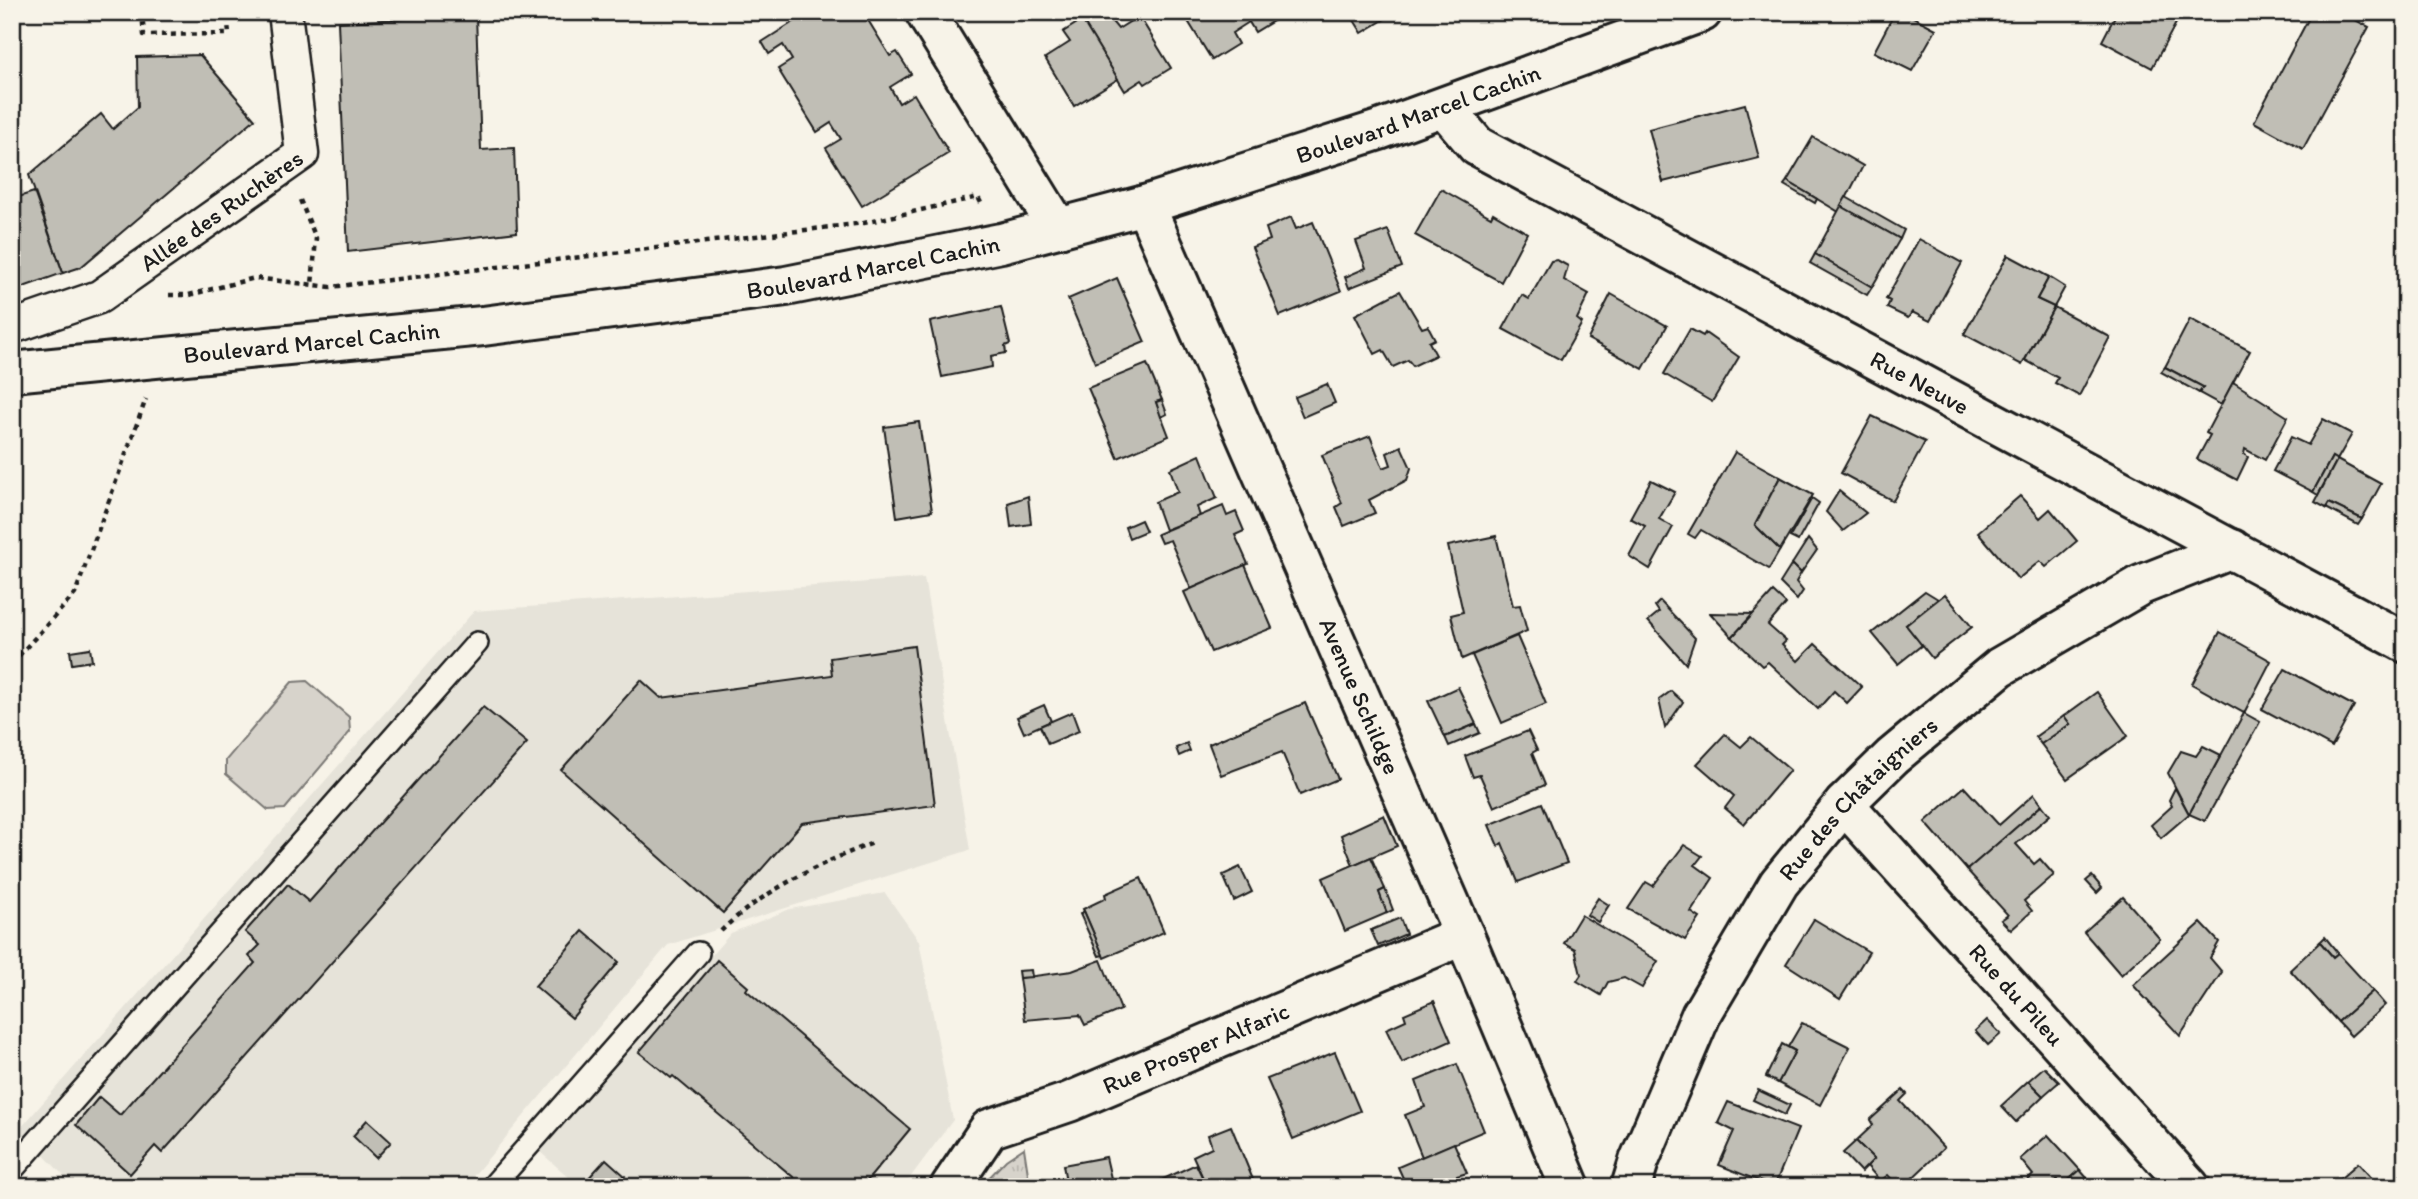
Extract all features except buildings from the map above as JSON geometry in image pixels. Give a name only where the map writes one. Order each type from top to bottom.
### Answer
[{"type":"street","name":"Allée des Ruchères","points":[[12,327],[99,297],[302,154],[285,12]]},
{"type":"street","name":"Boulevard Marcel Cachin","points":[[12,372],[484,326],[786,286],[1001,243],[1145,205],[1444,107],[1702,12]]},
{"type":"street","points":[[934,15],[1058,228]]},
{"type":"street","name":"Rue Neuve","points":[[1444,107],[1477,146],[2406,643]]},
{"type":"street","name":"Avenue Schildge","points":[[1145,205],[1464,935],[1570,1187]]},
{"type":"street","name":"Rue des Châtaigniers","points":[[1631,1187],[1639,1161],[1701,1015],[1779,883],[1844,804],[1913,739],[2000,667],[2141,585],[2232,549]]},
{"type":"street","name":"Rue du Pileu","points":[[1844,804],[2190,1187]]},
{"type":"street","name":"Rue Prosper Alfaric","points":[[950,1187],[989,1129],[1069,1102],[1464,935]]},
{"type":"lane","points":[[12,1170],[477,643]]},
{"type":"lane","points":[[492,1187],[698,953]]},
{"type":"path","points":[[142,12],[144,35],[229,34],[228,12]]},
{"type":"path","points":[[302,154],[300,202],[316,238],[312,285]]},
{"type":"path","points":[[163,296],[189,295],[255,278],[331,287],[864,223],[978,197],[1001,243]]},
{"type":"path","points":[[12,663],[75,594],[160,359]]},
{"type":"path","points":[[698,953],[738,913],[836,856],[873,843]]},
{"type":"shaded area","points":[[924,578],[970,850],[668,945],[464,1187],[61,1187],[67,1179],[19,1130],[474,611]]},
{"type":"shaded area","points":[[885,893],[919,941],[953,1120],[903,1187],[580,1187],[539,1151],[731,933],[790,909]]},
{"type":"green space","points":[[307,681],[349,717],[350,732],[285,809],[268,810],[226,774],[226,760],[292,682]]},
{"type":"green space","points":[[1024,1148],[1030,1187],[980,1187],[1006,1160]]}]
